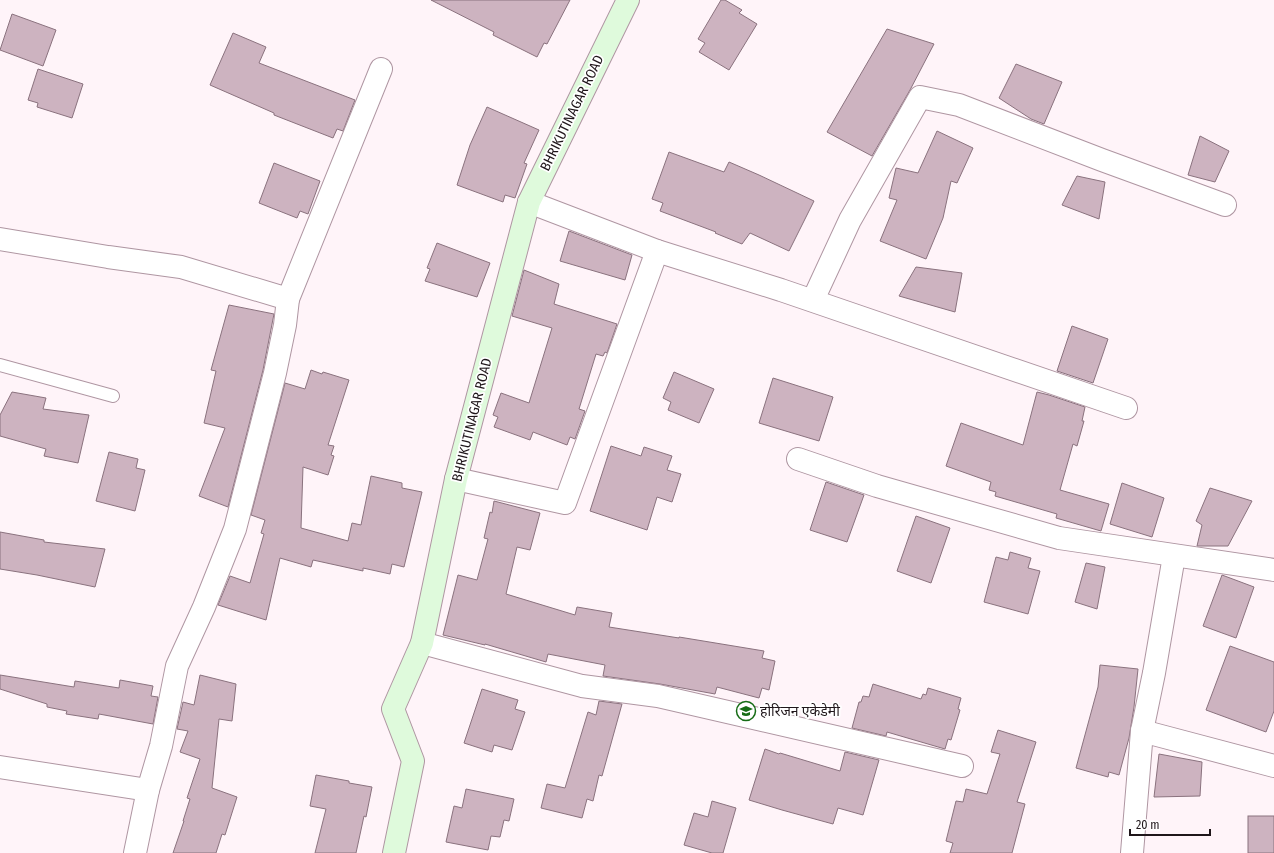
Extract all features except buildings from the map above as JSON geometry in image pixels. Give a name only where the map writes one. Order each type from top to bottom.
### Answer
[{"type":"street","name":"BHRIKUTINAGAR ROAD","points":[[394,853],[413,761],[393,709],[422,643],[456,479],[529,202],[628,0]]},
{"type":"street","points":[[135,853],[148,790],[161,746],[176,666],[204,607],[235,529],[275,373],[285,325],[288,299],[381,69]]},
{"type":"street","points":[[812,300],[850,220],[920,98],[959,105],[1225,205]]},
{"type":"street","points":[[529,202],[657,251],[812,300],[1126,408]]},
{"type":"street","points":[[0,239],[108,257],[181,266],[288,299]]},
{"type":"street","points":[[456,479],[565,503],[657,251]]},
{"type":"street","points":[[798,459],[876,486],[1060,538],[1274,570]]},
{"type":"street","points":[[1132,853],[1142,731],[1154,673],[1174,556]]},
{"type":"street","points":[[422,643],[582,686],[658,696],[962,766]]},
{"type":"street","points":[[1142,731],[1274,766]]},
{"type":"street","points":[[0,767],[148,790]]},
{"type":"lane","points":[[0,365],[113,396]]},
{"type":"place","name":"होरिजन एकेडेमी","points":[[746,711]]}]
